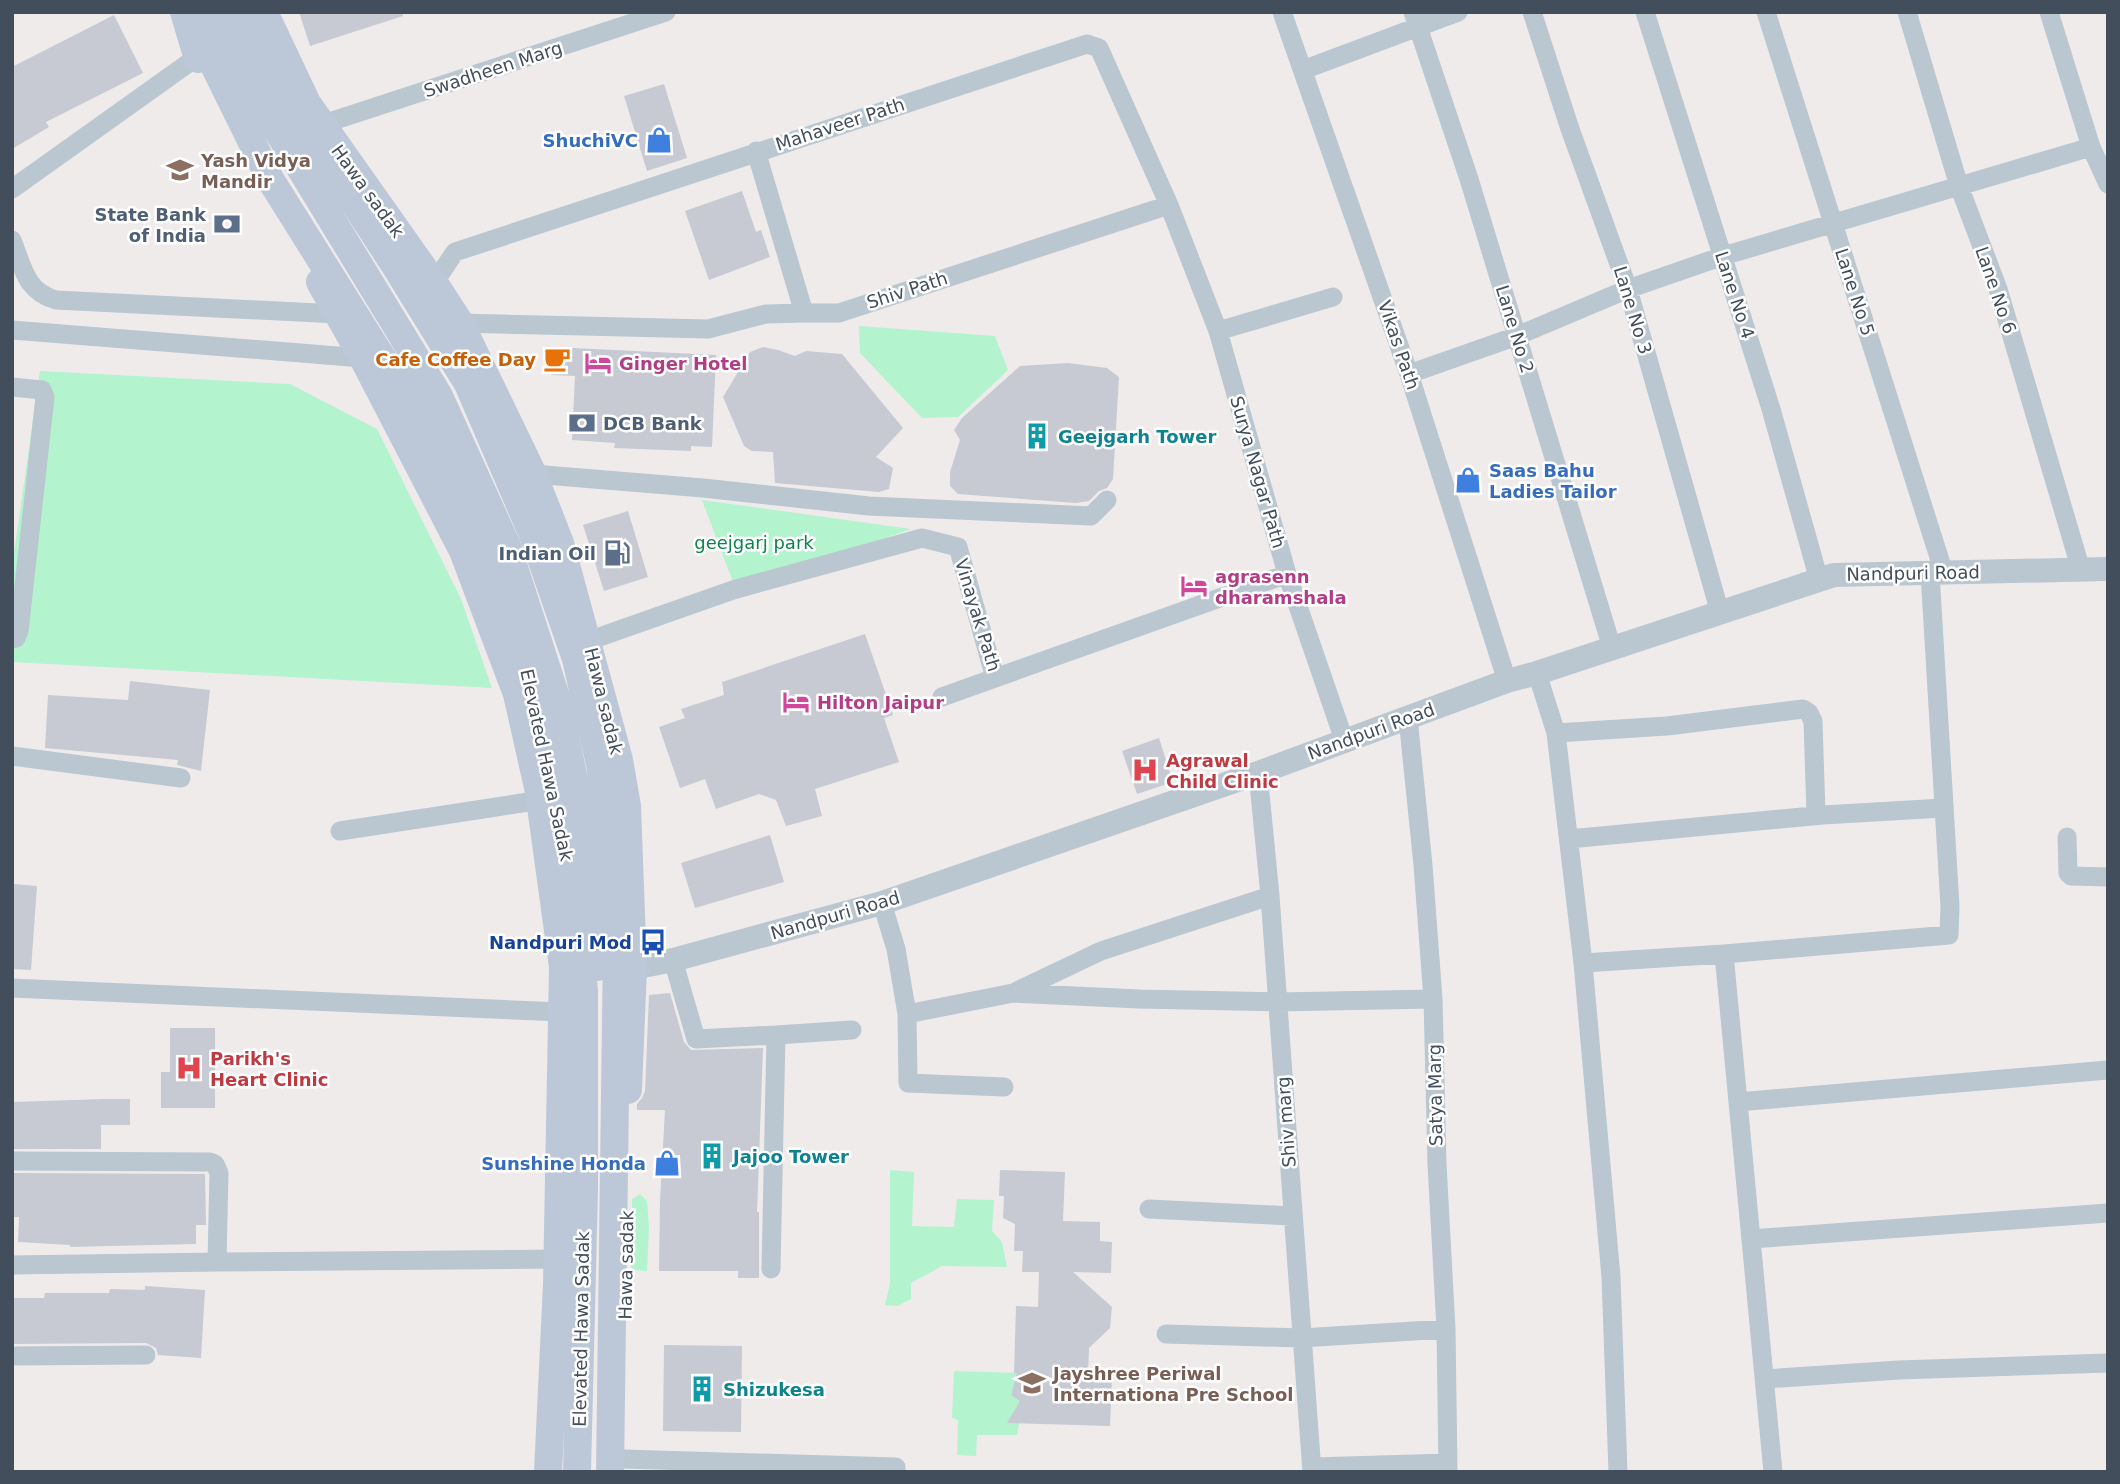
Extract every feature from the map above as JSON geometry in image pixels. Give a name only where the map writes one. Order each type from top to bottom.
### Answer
[{"type":"main road","points":[[184,12],[197,57],[226,118],[363,358],[463,551],[517,694],[541,800],[563,967],[558,1259],[548,1472]]},
{"type":"main road","name":"Elevated Hawa Sadak","points":[[200,12],[205,47],[270,179],[426,424],[504,598],[528,672],[554,780],[570,870],[584,990],[584,1189],[577,1472]]},
{"type":"main road","points":[[224,12],[231,43],[257,97],[439,396],[507,546],[558,703],[586,837],[597,967]]},
{"type":"main road","name":"Elevated Hawa Sadak","points":[[250,12],[258,39],[290,104],[468,384],[533,535],[576,659],[600,764],[614,862],[617,945],[619,1468]]},
{"type":"main road","name":"Hawa sadak","points":[[264,12],[320,125],[460,323],[533,474],[560,543],[619,760],[627,806],[633,968],[619,1468]]},
{"type":"main road","points":[[295,238],[370,194]]},
{"type":"street","name":"Swadheen Marg","points":[[320,125],[621,19],[666,12]]},
{"type":"street","name":"Vikas Path","points":[[1282,12],[1409,374],[1507,681]]},
{"type":"street","points":[[1303,70],[1416,20],[1458,12]]},
{"type":"street","name":"Lane No 3","points":[[1532,12],[1570,129],[1628,289],[1720,613]]},
{"type":"street","name":"Lane No 4","points":[[1645,12],[1771,409],[1819,580]]},
{"type":"street","name":"Lane No 5","points":[[1724,954],[1949,935],[1951,906],[1943,808],[1937,573],[1833,222],[1766,12]]},
{"type":"street","name":"Lane No 6","points":[[1907,12],[1959,186],[1998,289],[2081,569]]},
{"type":"street","points":[[2049,12],[2091,147],[2108,184]]},
{"type":"street","name":"Lane No 2","points":[[1416,20],[1469,179],[1612,648]]},
{"type":"street","name":"Mahaveer Path","points":[[434,283],[454,252],[1087,44],[1098,48],[1169,205]]},
{"type":"street","points":[[12,189],[197,57]]},
{"type":"street","points":[[1409,374],[1517,336],[1628,289],[1723,256],[2091,147]]},
{"type":"street","points":[[756,151],[804,313]]},
{"type":"street","name":"Shiv Path","points":[[460,323],[708,329],[766,314],[839,313],[1169,205]]},
{"type":"street","name":"Surya Nagar Path","points":[[1169,205],[1218,331],[1287,574],[1344,740]]},
{"type":"street","points":[[12,240],[29,284],[41,296],[56,300],[338,314]]},
{"type":"street","points":[[1218,331],[1333,297]]},
{"type":"street","points":[[12,330],[363,358]]},
{"type":"street","points":[[12,387],[42,390],[45,397],[19,631],[16,638],[12,639]]},
{"type":"street","points":[[533,474],[883,506],[1091,516],[1107,500]]},
{"type":"street","name":"Vinayak Path","points":[[588,640],[733,590],[922,538],[958,547],[995,678],[1287,574]]},
{"type":"street","name":"Nandpuri Road","points":[[563,967],[633,968],[673,960],[882,903],[1258,773],[1507,681],[1834,575],[2108,569]]},
{"type":"street","points":[[1537,673],[1556,733],[1583,962],[1611,1277],[1618,1472]]},
{"type":"street","points":[[942,697],[995,678]]},
{"type":"street","points":[[1556,733],[1667,726],[1802,709],[1809,713],[1813,721],[1815,815]]},
{"type":"street","name":"Satya Marg","points":[[1408,718],[1433,999],[1437,1164],[1446,1329],[1448,1467]]},
{"type":"street","points":[[12,756],[181,778]]},
{"type":"street","name":"Shiv marg","points":[[1258,773],[1270,896],[1312,1469]]},
{"type":"street","points":[[341,831],[541,800]]},
{"type":"street","points":[[1569,839],[1815,815],[1943,808]]},
{"type":"street","points":[[2067,837],[2068,873],[2071,876],[2108,877]]},
{"type":"street","points":[[1013,993],[1101,951],[1270,896]]},
{"type":"street","points":[[882,903],[896,949],[908,1014],[908,1083],[1004,1087]]},
{"type":"street","points":[[1583,962],[1724,954],[1773,1472]]},
{"type":"street","points":[[673,960],[696,1039],[852,1030]]},
{"type":"street","points":[[12,988],[561,1012]]},
{"type":"street","points":[[908,1014],[1013,993],[1278,1002],[1433,999]]},
{"type":"street","points":[[771,1269],[776,1035]]},
{"type":"street","points":[[1738,1102],[2108,1070]]},
{"type":"street","points":[[12,1161],[215,1164],[219,1173],[217,1262]]},
{"type":"street","points":[[1149,1209],[1293,1216]]},
{"type":"street","points":[[1751,1238],[2108,1213]]},
{"type":"street","points":[[12,1265],[558,1259]]},
{"type":"street","points":[[1166,1334],[1301,1338],[1446,1329]]},
{"type":"street","points":[[12,1356],[146,1355]]},
{"type":"street","points":[[1765,1379],[1899,1370],[2108,1363]]},
{"type":"street","points":[[619,1468],[896,1467],[897,1472]]},
{"type":"street","points":[[1312,1469],[1448,1467]]},
{"type":"green space","points":[[859,326],[995,336],[1008,370],[958,417],[922,418],[860,353]]},
{"type":"green space","points":[[40,371],[290,384],[377,429],[461,599],[492,688],[12,662],[12,567]]},
{"type":"green space","name":"geejgarj park","points":[[702,500],[911,529],[828,558],[733,582]]},
{"type":"green space","points":[[890,1170],[914,1172],[912,1226],[954,1227],[957,1199],[994,1200],[992,1231],[1002,1242],[1007,1267],[942,1266],[911,1283],[911,1299],[898,1306],[885,1305],[890,1283]]},
{"type":"green space","points":[[640,1194],[647,1201],[647,1271],[631,1270],[632,1199]]},
{"type":"green space","points":[[954,1371],[1018,1373],[1017,1385],[1011,1394],[1017,1399],[1023,1399],[1017,1435],[977,1435],[976,1456],[957,1455],[958,1420],[952,1418]]},
{"type":"building","points":[[299,12],[402,12],[403,16],[310,46]]},
{"type":"building","points":[[114,15],[143,73],[46,122],[49,127],[12,149],[12,67]]},
{"type":"building","points":[[664,84],[687,158],[647,171],[624,96]]},
{"type":"building","points":[[742,191],[756,232],[761,230],[770,257],[709,280],[685,211]]},
{"type":"building","points":[[553,347],[716,355],[712,447],[691,446],[691,451],[614,448],[615,443],[572,440],[575,376],[551,375]]},
{"type":"building","points":[[763,347],[795,356],[806,351],[842,354],[903,428],[876,457],[893,468],[889,489],[879,492],[775,483],[773,452],[752,451],[744,446],[723,397],[750,352]]},
{"type":"building","name":"Geejgarh Tower","points":[[1068,363],[1107,368],[1119,377],[1113,479],[1107,488],[1099,491],[1089,501],[1076,503],[958,494],[950,486],[950,472],[960,440],[954,430],[962,418],[1020,366]]},
{"type":"building","points":[[628,511],[648,577],[604,591],[583,525]]},
{"type":"building","name":"Hilton Jaipur","points":[[865,634],[893,715],[884,718],[899,762],[815,789],[822,816],[786,826],[776,800],[759,794],[716,809],[705,779],[680,788],[659,727],[685,718],[681,709],[724,695],[722,682]]},
{"type":"building","points":[[130,681],[210,690],[201,771],[177,765],[178,760],[45,748],[48,695],[128,700]]},
{"type":"building","points":[[1159,738],[1173,782],[1137,794],[1122,751]]},
{"type":"building","points":[[770,835],[784,882],[695,908],[681,863]]},
{"type":"building","points":[[14,884],[37,886],[31,970],[12,969]]},
{"type":"building","points":[[670,993],[684,1042],[691,1050],[763,1048],[757,1212],[759,1278],[738,1278],[738,1271],[659,1271],[665,1110],[637,1110],[637,1104],[645,1091],[649,995]]},
{"type":"building","points":[[170,1028],[215,1028],[215,1108],[161,1108],[161,1072],[170,1072]]},
{"type":"building","points":[[130,1099],[130,1125],[101,1125],[101,1149],[12,1149],[12,1102]]},
{"type":"building","points":[[1000,1170],[1065,1172],[1063,1221],[1100,1222],[1100,1241],[1112,1242],[1111,1273],[1073,1272],[1112,1307],[1110,1328],[1089,1348],[1088,1377],[1112,1378],[1110,1426],[1007,1423],[1020,1401],[1011,1395],[1017,1373],[1014,1373],[1016,1306],[1038,1307],[1039,1272],[1022,1272],[1023,1251],[1014,1251],[1015,1224],[1003,1218],[1004,1196],[999,1196]]},
{"type":"building","points":[[12,1173],[205,1174],[206,1225],[196,1225],[196,1244],[70,1247],[18,1242],[19,1217],[12,1217]]},
{"type":"building","points":[[145,1286],[205,1290],[201,1358],[158,1355],[156,1348],[146,1343],[12,1344],[12,1298],[44,1298],[45,1293],[109,1293],[110,1289],[145,1290]]},
{"type":"building","name":"Shizukesa","points":[[664,1345],[742,1346],[741,1432],[663,1431]]},
{"type":"place","name":"ShuchiVC","points":[[659,140]]},
{"type":"place","name":"Yash Vidya Mandir","points":[[180,170]]},
{"type":"place","name":"State Bank of India","points":[[227,224]]},
{"type":"place","name":"Cafe Coffee Day","points":[[557,359]]},
{"type":"place","name":"Ginger Hotel","points":[[598,363]]},
{"type":"place","name":"DCB Bank","points":[[582,423]]},
{"type":"place","name":"Geejgarh Tower","points":[[1037,436]]},
{"type":"place","name":"Saas Bahu Ladies Tailor","points":[[1468,480]]},
{"type":"place","name":"Indian Oil","points":[[617,553]]},
{"type":"place","name":"agrasenn dharamshala","points":[[1194,586]]},
{"type":"place","name":"Hilton Jaipur","points":[[796,702]]},
{"type":"place","name":"Agrawal Child Clinic","points":[[1145,770]]},
{"type":"place","name":"Nandpuri Mod","points":[[653,942]]},
{"type":"place","name":"Parikh's Heart Clinic","points":[[189,1068]]},
{"type":"place","name":"Jajoo Tower","points":[[712,1156]]},
{"type":"place","name":"Sunshine Honda","points":[[667,1163]]},
{"type":"place","name":"Jayshree Periwal Internationa Pre School","points":[[1032,1383]]},
{"type":"place","name":"Shizukesa","points":[[702,1389]]}]
